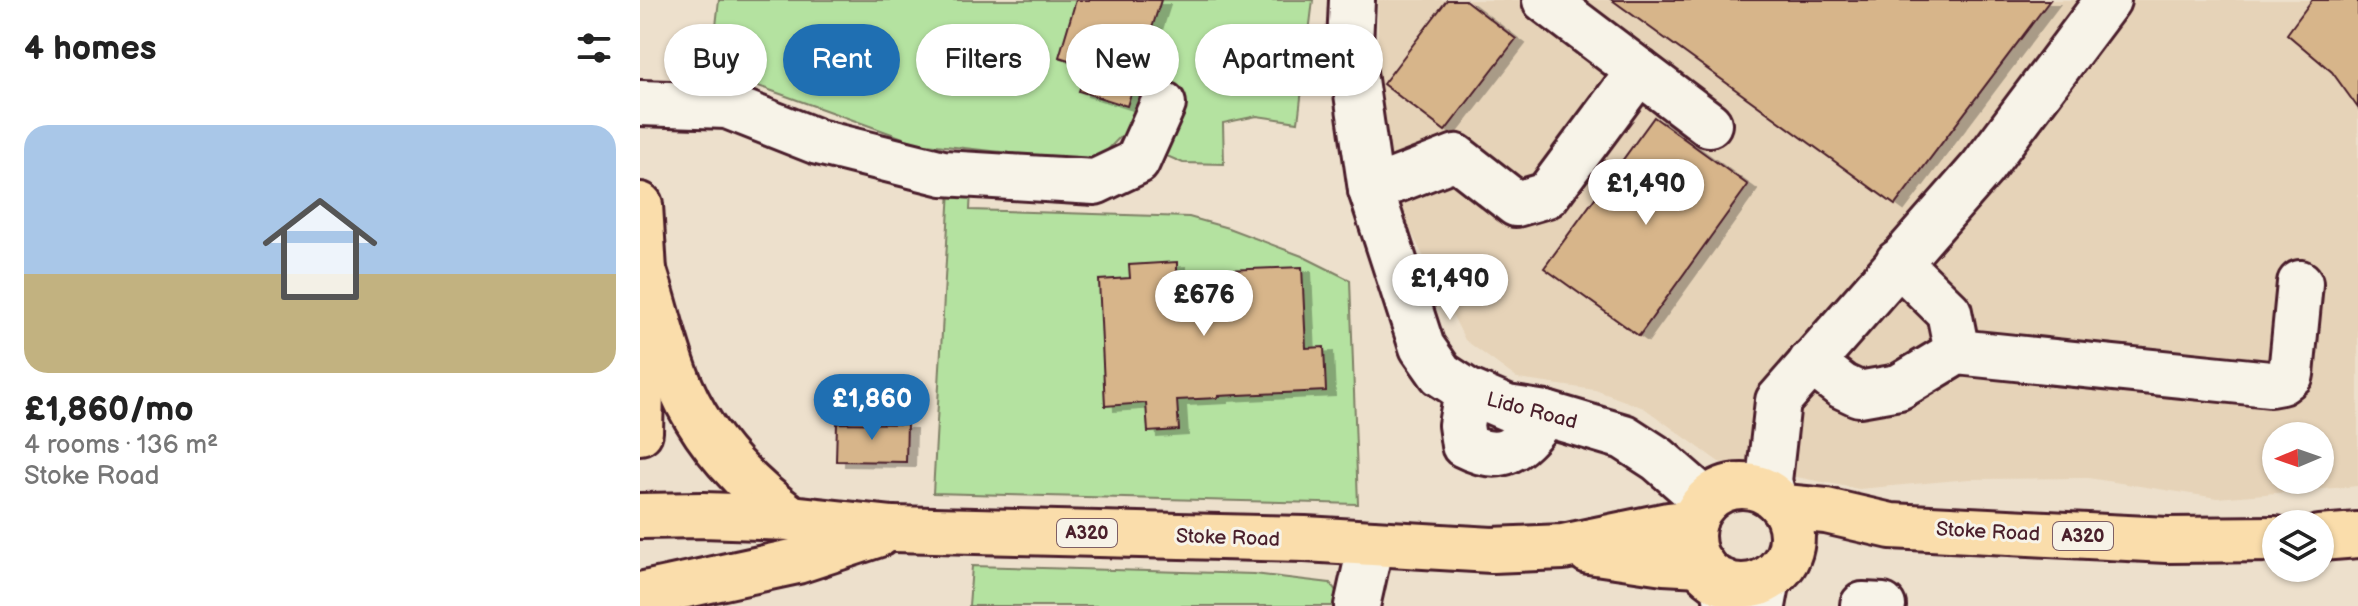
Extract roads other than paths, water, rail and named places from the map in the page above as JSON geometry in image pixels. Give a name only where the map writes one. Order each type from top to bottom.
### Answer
[{"type":"main road","points":[[640,205],[644,271],[641,421]]},
{"type":"main road","points":[[644,271],[661,319],[668,354],[681,389],[698,421],[747,482],[791,518]]},
{"type":"main road","name":"Stoke Road","points":[[1710,555],[1720,490],[1734,486],[1747,485],[1776,547]]},
{"type":"main road","name":"Stoke Road","points":[[640,516],[791,518],[893,529],[1305,539],[1492,550],[1563,547],[1664,562],[1710,555],[1753,586],[1776,547],[1826,511],[1891,526],[2167,540],[2262,539]]},
{"type":"main road","name":"Stoke Road","points":[[640,595],[797,561],[893,529]]},
{"type":"main road","points":[[2334,537],[2358,535]]},
{"type":"main road","name":"A320","points":[[735,606],[797,561]]},
{"type":"street","name":"Lido Road","points":[[1352,0],[1350,45],[1371,190],[1422,347],[1441,374],[1467,391],[1507,408],[1546,414],[1624,437],[1658,459],[1710,555]]},
{"type":"street","points":[[1545,0],[1709,124]]},
{"type":"street","points":[[1776,547],[1769,481],[1778,401],[1982,168],[2108,0]]},
{"type":"street","points":[[1371,190],[1456,157],[1516,204],[1547,195],[1639,71]]},
{"type":"street","points":[[640,103],[727,106],[818,142],[943,173],[1095,182],[1137,162],[1163,104]]},
{"type":"street","points":[[1898,262],[1949,312],[1957,352]]},
{"type":"street","points":[[1811,362],[1842,386],[1859,394],[1899,387],[1957,352],[2270,384],[2281,382],[2291,374],[2300,283]]},
{"type":"street","points":[[1357,606],[1371,543]]},
{"type":"street","points":[[1863,605],[1883,606]]}]
